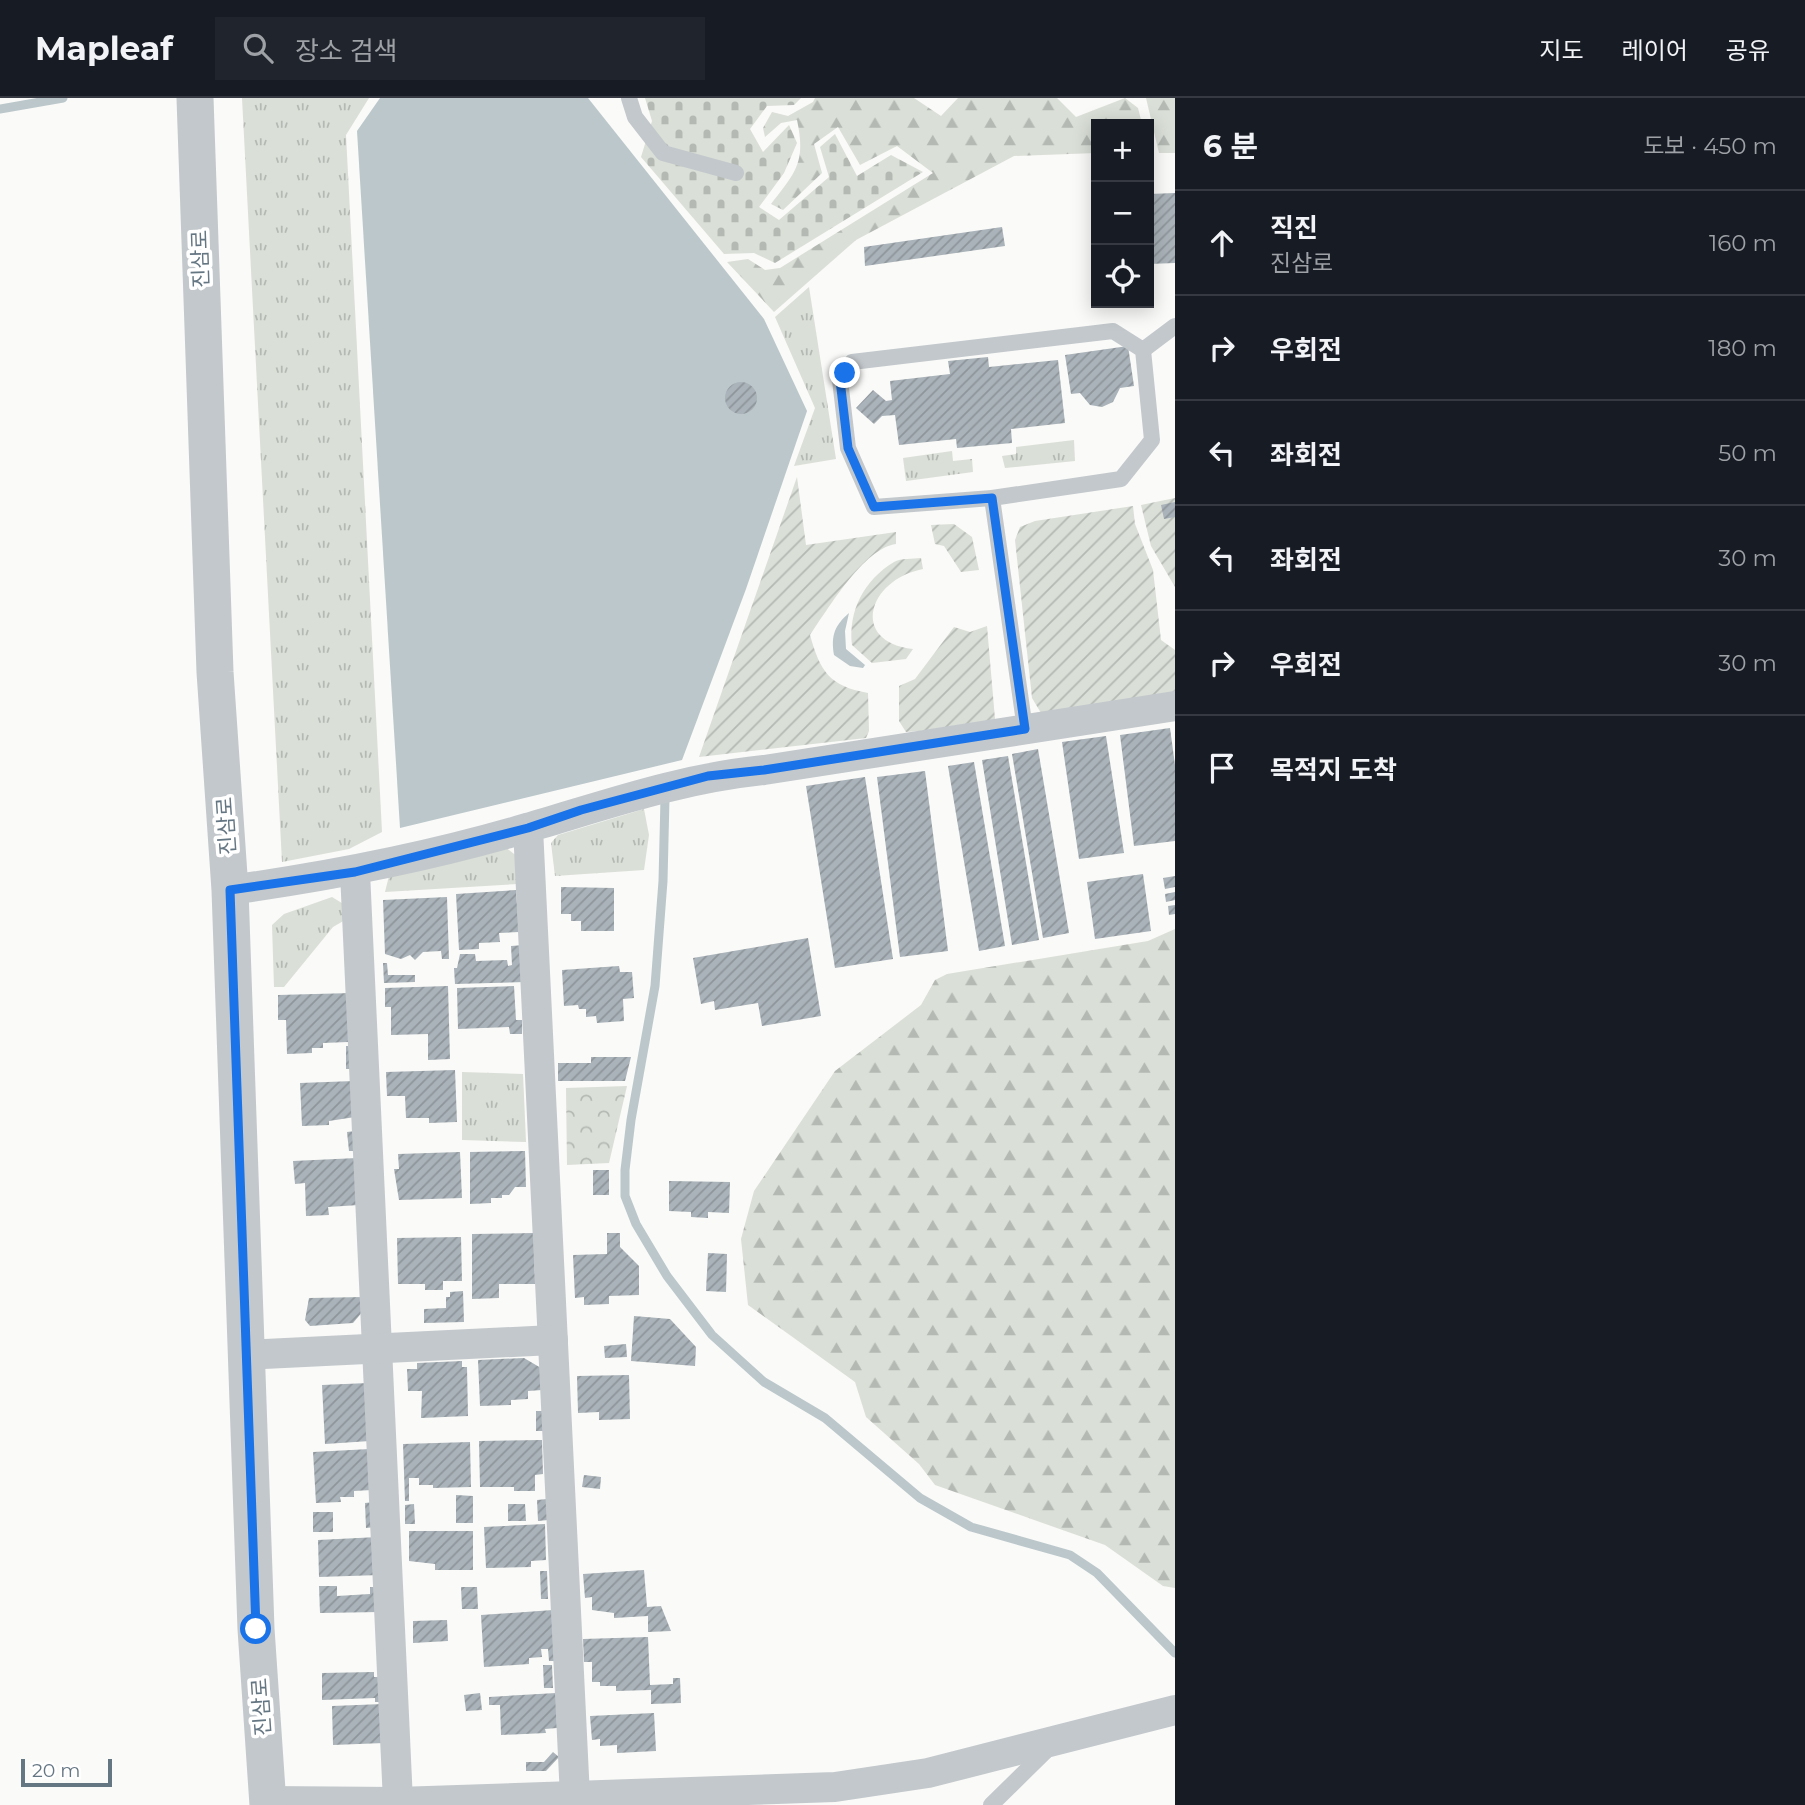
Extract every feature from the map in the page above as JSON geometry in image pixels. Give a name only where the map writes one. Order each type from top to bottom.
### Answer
[{"type":"street","name":"진삼로","points":[[195,98],[215,672],[230,890],[256,1629],[267,1803]]},
{"type":"street","points":[[230,890],[355,872],[528,828],[581,810],[708,776],[764,770],[1175,706]]},
{"type":"street","points":[[528,828],[575,1797]]},
{"type":"street","points":[[355,872],[398,1801]]},
{"type":"street","points":[[245,1355],[553,1340]]},
{"type":"street","points":[[267,1803],[575,1797],[835,1787],[928,1773],[1175,1710]]},
{"type":"lane","points":[[629,98],[635,117],[663,153],[736,173]]},
{"type":"lane","points":[[1143,350],[1175,326]]},
{"type":"lane","points":[[1113,331],[1143,350],[1152,440],[1121,479],[992,498],[874,507],[848,448],[840,380],[852,362],[1113,331]]},
{"type":"lane","points":[[992,498],[1025,729]]},
{"type":"lane","points":[[991,1805],[1059,1739]]},
{"type":"green space","points":[[242,98],[369,98],[346,135],[382,832],[349,849],[282,862]]},
{"type":"green space","points":[[645,98],[801,98],[794,105],[767,106],[750,129],[763,152],[789,125],[797,143],[784,173],[759,207],[779,220],[829,177],[820,147],[835,134],[857,176],[891,155],[923,172],[775,263],[754,253],[724,254],[641,157],[652,121]]},
{"type":"green space","points":[[815,98],[914,98],[941,116],[958,98],[1057,98],[1076,117],[1125,98],[1138,108],[1141,119],[1091,119],[1091,153],[1014,156],[856,240],[774,312],[727,262],[748,259],[765,270],[780,268],[933,173],[897,146],[860,165],[838,127],[814,144],[822,173],[783,210],[771,204],[797,166],[799,134],[797,120],[781,123],[765,137],[763,128],[772,112],[788,116],[813,102]]},
{"type":"green space","points":[[1146,98],[1175,98],[1175,153],[1159,153],[1154,119],[1151,119]]},
{"type":"green space","points":[[809,287],[836,459],[794,466],[815,408],[775,317]]},
{"type":"green space","points":[[1074,440],[1075,461],[1005,468],[1002,456],[1016,454],[1016,447]]},
{"type":"green space","points":[[952,451],[953,461],[972,459],[973,472],[906,481],[903,458]]},
{"type":"green space","points":[[797,477],[806,545],[896,532],[896,544],[884,548],[859,568],[810,635],[822,667],[828,675],[844,686],[868,693],[869,731],[866,738],[699,757]]},
{"type":"green space","points":[[1175,498],[1175,587],[1151,546],[1141,505]]},
{"type":"green space","points":[[1133,506],[1135,524],[1153,570],[1161,640],[1175,650],[1175,697],[1041,713],[1032,698],[1015,540],[1020,527],[1035,521]]},
{"type":"green space","points":[[954,524],[972,537],[979,570],[961,572],[944,546],[935,544],[931,525]]},
{"type":"green space","points":[[921,558],[923,569],[904,575],[889,585],[873,610],[874,624],[880,635],[893,644],[913,649],[906,659],[872,663],[852,645],[853,620],[860,598],[866,587],[883,569],[904,559]]},
{"type":"green space","points":[[987,626],[995,719],[987,726],[906,732],[899,721],[899,686],[915,679],[954,627],[970,632]]},
{"type":"green space","points":[[644,809],[649,835],[644,870],[555,876],[551,843],[558,835]]},
{"type":"green space","points":[[505,847],[518,857],[517,884],[385,892],[389,876]]},
{"type":"green space","points":[[332,897],[345,905],[345,920],[333,927],[284,987],[274,987],[272,925],[284,914]]},
{"type":"green space","points":[[1175,929],[1175,1588],[1163,1586],[1105,1545],[935,1485],[919,1464],[866,1417],[855,1382],[748,1305],[741,1239],[754,1191],[835,1071],[921,1005],[935,980],[947,974],[1148,941]]},
{"type":"green space","points":[[462,1072],[523,1074],[526,1142],[462,1140]]},
{"type":"green space","points":[[627,1086],[609,1163],[567,1165],[566,1088]]},
{"type":"shaded area","points":[[380,98],[588,98],[764,319],[807,411],[746,589],[682,760],[400,828],[357,131]]},
{"type":"shaded area","points":[[849,613],[845,631],[846,649],[865,665],[863,668],[850,666],[834,655],[835,632]]},
{"type":"building","points":[[1175,193],[1175,263],[1154,264],[1154,194]]},
{"type":"building","points":[[1002,227],[1005,246],[865,266],[864,247]]},
{"type":"building","points":[[1128,346],[1134,386],[1120,388],[1113,402],[1102,407],[1090,405],[1080,393],[1071,394],[1065,355]]},
{"type":"building","points":[[988,357],[989,367],[1058,360],[1065,423],[1011,429],[1012,443],[957,448],[956,439],[899,445],[895,415],[882,416],[874,424],[856,408],[873,390],[886,401],[892,400],[890,381],[950,374],[948,361]]},
{"type":"building","points":[[741,382],[752,387],[757,398],[752,409],[741,414],[730,409],[725,398],[730,387]]},
{"type":"building","points":[[1175,502],[1175,517],[1164,519],[1161,505]]},
{"type":"building","points":[[1170,728],[1175,765],[1175,841],[1134,846],[1120,735]]},
{"type":"building","points":[[1106,736],[1124,853],[1079,859],[1062,742]]},
{"type":"building","points":[[1038,749],[1069,933],[1043,938],[1012,754]]},
{"type":"building","points":[[1008,756],[1039,940],[1012,945],[982,760]]},
{"type":"building","points":[[974,762],[1005,946],[979,951],[948,766]]},
{"type":"building","points":[[925,771],[948,951],[900,957],[877,777]]},
{"type":"building","points":[[865,777],[893,959],[835,968],[806,786]]},
{"type":"building","points":[[1143,874],[1151,931],[1095,939],[1087,882]]},
{"type":"building","points":[[1175,876],[1175,887],[1165,889],[1163,878]]},
{"type":"building","points":[[561,887],[614,888],[614,931],[581,931],[581,921],[571,921],[571,914],[561,914]]},
{"type":"building","points":[[516,890],[519,932],[499,933],[500,942],[479,943],[479,949],[459,950],[456,894]]},
{"type":"building","points":[[1175,892],[1175,900],[1166,902],[1165,894]]},
{"type":"building","points":[[447,897],[449,959],[442,959],[441,951],[423,952],[415,960],[410,955],[401,959],[385,954],[383,900]]},
{"type":"building","points":[[1175,905],[1175,914],[1169,915],[1168,906]]},
{"type":"building","points":[[808,938],[821,1016],[762,1026],[758,1003],[715,1010],[714,1001],[701,1004],[693,958]]},
{"type":"building","points":[[524,945],[525,982],[455,984],[454,968],[457,968],[460,954],[475,954],[476,961],[507,960],[508,966],[512,965],[511,946]]},
{"type":"building","points":[[383,963],[387,963],[388,975],[415,975],[415,982],[384,983]]},
{"type":"building","points":[[619,966],[620,972],[632,972],[634,998],[623,999],[624,1021],[597,1023],[596,1016],[586,1017],[586,1009],[579,1009],[578,1005],[564,1006],[562,970]]},
{"type":"building","points":[[448,986],[450,1059],[428,1060],[428,1034],[391,1035],[391,1007],[385,1007],[385,988]]},
{"type":"building","points":[[514,986],[516,1020],[522,1020],[522,1034],[510,1034],[509,1027],[458,1029],[457,988]]},
{"type":"building","points":[[352,993],[348,1042],[323,1043],[323,1048],[312,1048],[312,1053],[287,1054],[286,1020],[278,1020],[278,995]]},
{"type":"building","points":[[346,1046],[355,1046],[355,1069],[346,1069]]},
{"type":"building","points":[[591,1057],[631,1057],[625,1081],[558,1081],[558,1063],[591,1063]]},
{"type":"building","points":[[455,1070],[457,1122],[429,1123],[429,1118],[406,1118],[405,1096],[387,1096],[386,1072]]},
{"type":"building","points":[[354,1081],[355,1117],[329,1121],[329,1125],[302,1126],[300,1083]]},
{"type":"building","points":[[355,1131],[357,1151],[349,1151],[347,1132]]},
{"type":"building","points":[[525,1151],[526,1187],[515,1187],[509,1195],[491,1198],[491,1203],[470,1204],[470,1152]]},
{"type":"building","points":[[460,1152],[462,1198],[399,1200],[394,1169],[399,1169],[398,1154]]},
{"type":"building","points":[[357,1158],[359,1205],[328,1207],[329,1215],[306,1216],[305,1183],[295,1184],[293,1161]]},
{"type":"building","points":[[593,1170],[609,1170],[609,1195],[593,1195]]},
{"type":"building","points":[[669,1181],[730,1182],[729,1213],[708,1212],[708,1218],[691,1217],[691,1212],[669,1211]]},
{"type":"building","points":[[534,1233],[535,1284],[499,1284],[499,1298],[472,1299],[472,1234]]},
{"type":"building","points":[[607,1233],[620,1233],[620,1247],[639,1266],[639,1295],[609,1296],[609,1304],[584,1305],[584,1297],[575,1298],[573,1255],[607,1254]]},
{"type":"building","points":[[461,1237],[462,1281],[443,1281],[443,1290],[425,1290],[425,1284],[398,1284],[397,1238]]},
{"type":"building","points":[[708,1253],[727,1254],[726,1292],[706,1291]]},
{"type":"building","points":[[463,1291],[464,1322],[424,1323],[424,1309],[446,1308],[446,1297],[450,1297],[450,1292]]},
{"type":"building","points":[[364,1297],[364,1310],[353,1323],[310,1326],[305,1320],[309,1298]]},
{"type":"building","points":[[634,1316],[670,1319],[696,1347],[695,1366],[631,1361]]},
{"type":"building","points":[[626,1344],[627,1357],[605,1358],[604,1346]]},
{"type":"building","points":[[524,1358],[541,1368],[542,1390],[528,1391],[528,1399],[511,1400],[511,1405],[480,1406],[478,1360]]},
{"type":"building","points":[[462,1361],[462,1367],[467,1367],[468,1416],[421,1418],[422,1391],[408,1391],[407,1369],[417,1369],[417,1363]]},
{"type":"building","points":[[629,1375],[630,1419],[599,1420],[599,1412],[578,1413],[577,1376]]},
{"type":"building","points":[[368,1383],[370,1441],[325,1444],[322,1385]]},
{"type":"building","points":[[536,1411],[544,1411],[543,1431],[536,1431]]},
{"type":"building","points":[[542,1440],[543,1474],[535,1475],[535,1491],[514,1491],[514,1487],[480,1487],[479,1441]]},
{"type":"building","points":[[470,1442],[471,1487],[433,1488],[433,1485],[419,1485],[419,1478],[409,1478],[409,1501],[405,1501],[403,1444]]},
{"type":"building","points":[[370,1449],[372,1490],[354,1491],[354,1497],[340,1497],[341,1502],[316,1503],[313,1452]]},
{"type":"building","points":[[584,1475],[601,1477],[600,1489],[582,1487]]},
{"type":"building","points":[[456,1495],[473,1496],[473,1523],[456,1523]]},
{"type":"building","points":[[547,1499],[548,1520],[538,1521],[537,1500]]},
{"type":"building","points":[[374,1502],[375,1527],[366,1528],[365,1503]]},
{"type":"building","points":[[414,1504],[415,1524],[405,1524],[405,1505]]},
{"type":"building","points":[[508,1504],[525,1504],[526,1521],[508,1521]]},
{"type":"building","points":[[313,1512],[333,1512],[333,1532],[313,1532]]},
{"type":"building","points":[[545,1524],[546,1560],[531,1561],[531,1567],[486,1568],[484,1527]]},
{"type":"building","points":[[409,1531],[473,1531],[473,1570],[435,1570],[435,1564],[409,1561]]},
{"type":"building","points":[[378,1537],[380,1575],[319,1577],[318,1540]]},
{"type":"building","points":[[644,1570],[647,1607],[661,1606],[671,1631],[648,1632],[648,1616],[614,1618],[614,1613],[592,1610],[592,1597],[585,1598],[583,1574]]},
{"type":"building","points":[[540,1571],[547,1571],[548,1599],[541,1599]]},
{"type":"building","points":[[319,1586],[337,1586],[337,1596],[370,1594],[370,1587],[380,1587],[380,1612],[320,1613]]},
{"type":"building","points":[[461,1587],[477,1587],[478,1609],[462,1609]]},
{"type":"building","points":[[553,1610],[556,1661],[549,1661],[548,1649],[541,1649],[542,1657],[529,1658],[529,1664],[484,1667],[481,1615]]},
{"type":"building","points":[[447,1620],[448,1641],[413,1643],[413,1621]]},
{"type":"building","points":[[648,1637],[650,1685],[673,1684],[673,1678],[680,1678],[681,1703],[651,1704],[651,1690],[616,1691],[616,1686],[600,1686],[600,1682],[592,1682],[592,1662],[584,1662],[583,1639]]},
{"type":"building","points":[[543,1665],[552,1665],[553,1688],[544,1688]]},
{"type":"building","points":[[374,1672],[374,1677],[381,1677],[384,1702],[375,1702],[375,1698],[322,1700],[322,1673]]},
{"type":"building","points":[[480,1693],[482,1710],[466,1711],[464,1695]]},
{"type":"building","points":[[556,1693],[557,1728],[545,1729],[546,1733],[501,1735],[500,1705],[489,1705],[489,1697]]},
{"type":"building","points":[[383,1704],[384,1743],[333,1745],[332,1706]]},
{"type":"building","points":[[654,1713],[656,1751],[617,1753],[617,1745],[600,1746],[600,1739],[592,1740],[590,1716]]},
{"type":"building","points":[[553,1752],[559,1757],[546,1771],[526,1771],[526,1762],[544,1762]]},
{"type":"waterway","points":[[0,109],[63,98]]},
{"type":"waterway","points":[[665,798],[663,881],[655,986],[631,1120],[625,1196],[636,1224],[667,1276],[712,1335],[764,1382],[825,1418],[920,1498],[971,1527],[1070,1555],[1097,1573],[1175,1653]]},
{"type":"route","points":[[256,1629],[230,890],[355,872],[528,828],[581,810],[708,776],[764,770],[1025,729],[992,498],[874,507],[848,448],[840,380],[845,373]]}]
